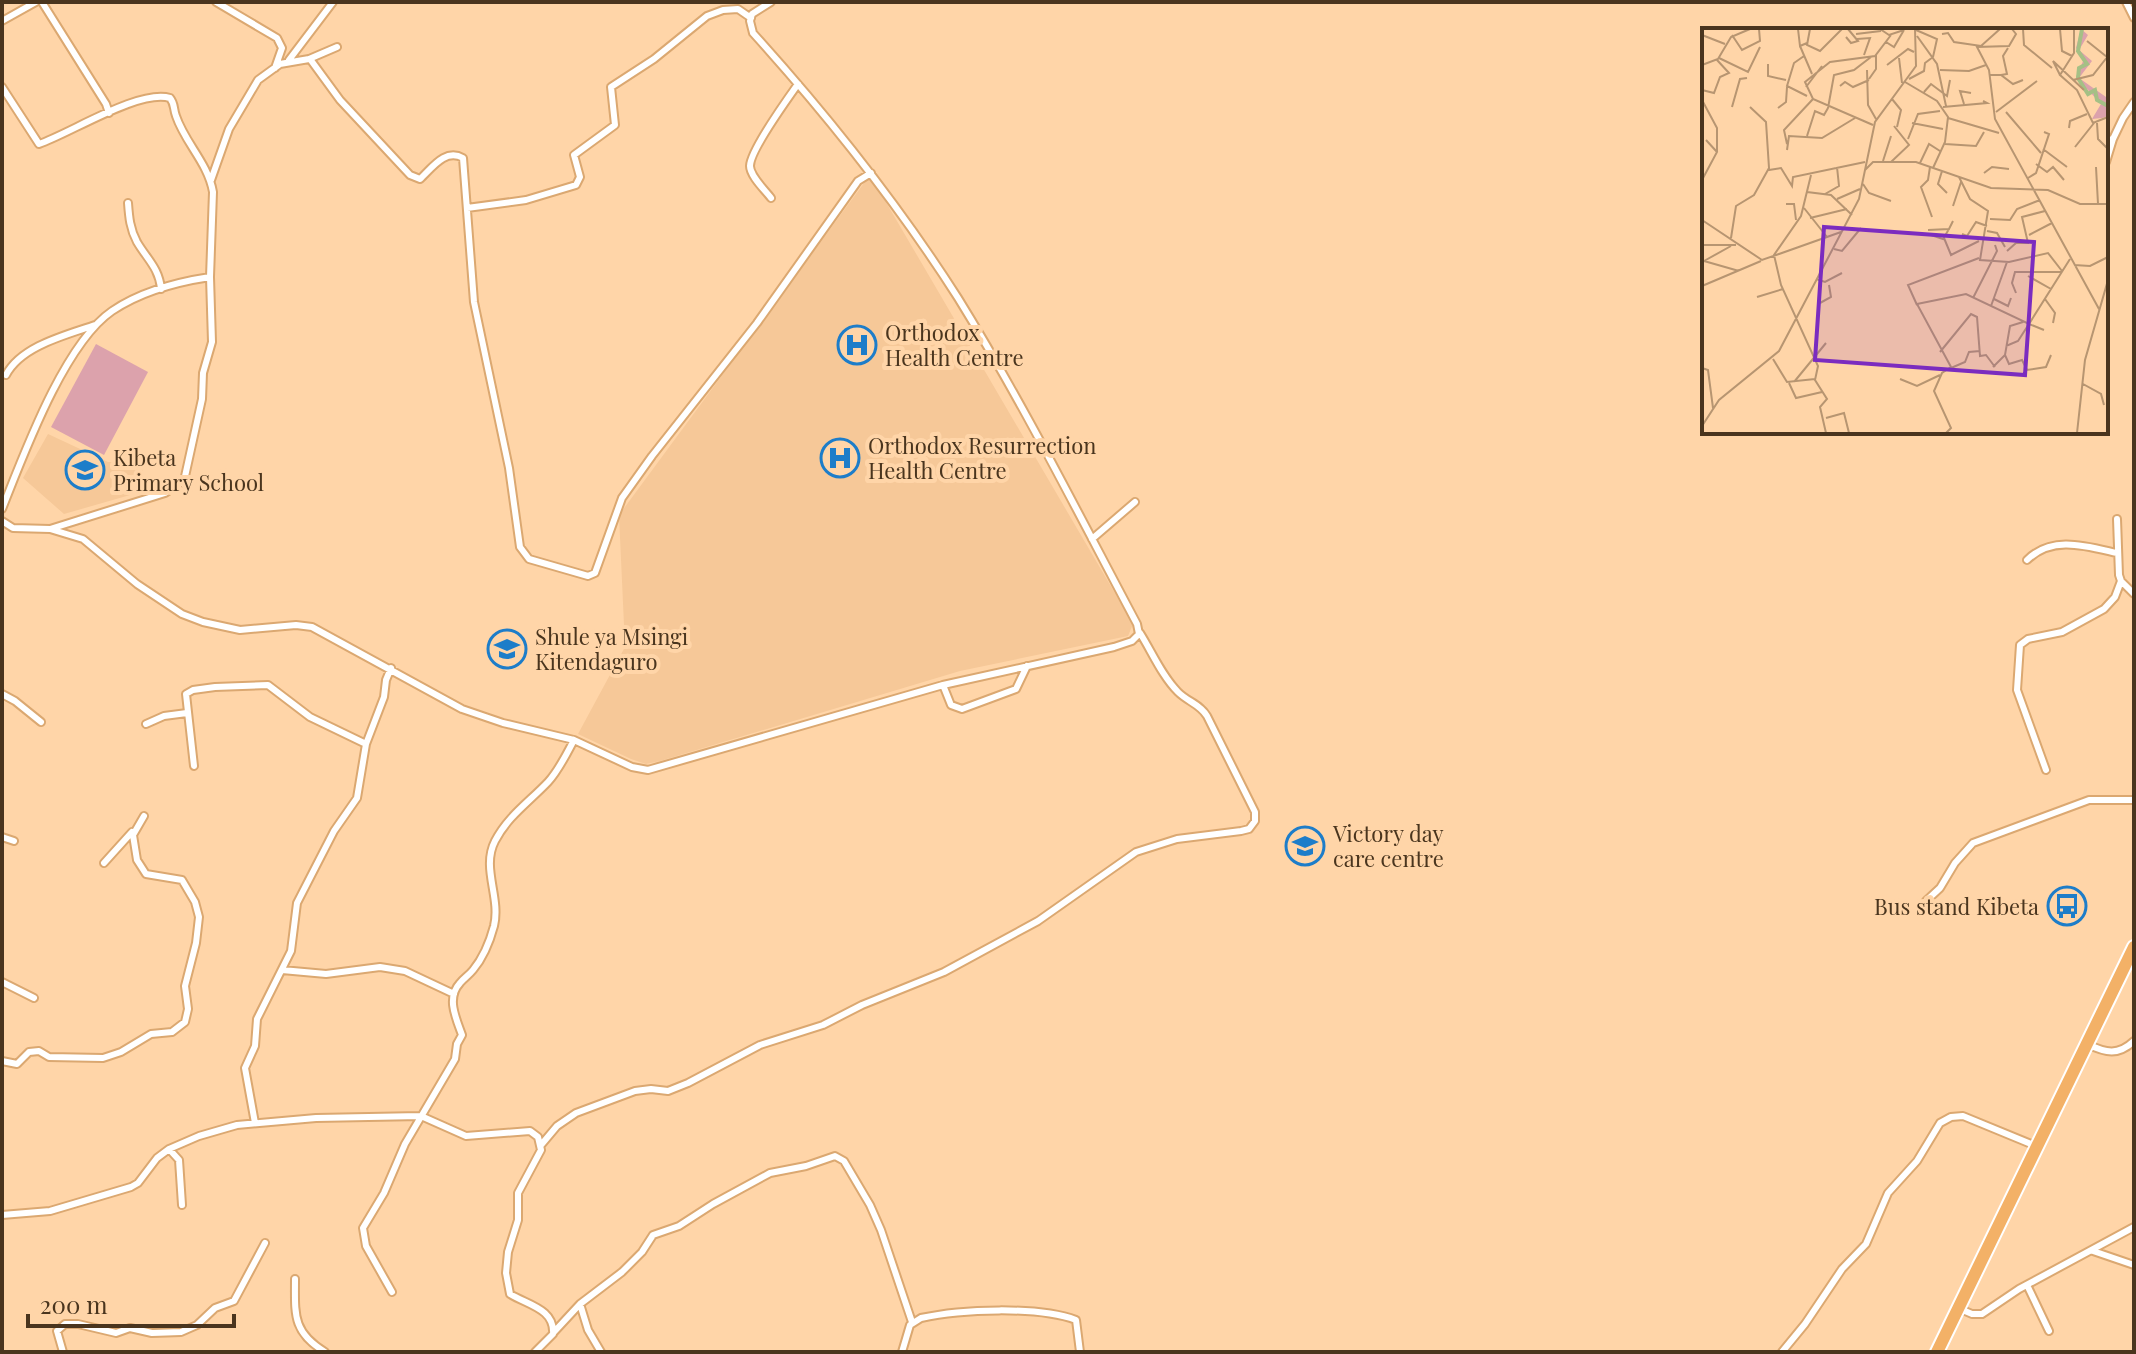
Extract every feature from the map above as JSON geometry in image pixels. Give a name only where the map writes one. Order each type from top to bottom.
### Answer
[{"type":"highway","points":[[1937,1352],[2134,947]]},
{"type":"street","points":[[2,21],[39,2],[109,113]]},
{"type":"street","points":[[216,2],[280,41],[282,51],[273,71]]},
{"type":"street","points":[[287,62],[333,2]]},
{"type":"street","points":[[541,1145],[557,1126],[576,1113],[635,1091],[668,1091],[760,1045],[823,1025],[862,1005],[944,972],[1038,921],[1136,852],[1177,839],[1249,829],[1255,821],[1255,812],[1207,716],[1174,687],[1139,631],[1092,539],[964,310],[871,173],[753,33],[751,18],[754,11],[771,2]]},
{"type":"street","points":[[2126,2],[2134,18]]},
{"type":"street","points":[[467,208],[526,200],[576,185],[580,178],[574,155],[616,124],[611,87],[654,59],[713,13],[738,9],[751,18]]},
{"type":"street","points":[[211,180],[229,129],[258,80],[280,64],[310,59],[337,47]]},
{"type":"street","points":[[310,59],[340,100],[410,175],[420,179],[447,155],[461,156],[466,174],[474,302],[509,468],[520,547],[529,559],[591,576],[595,573],[618,507],[652,456],[757,323],[858,181],[871,173]]},
{"type":"street","points":[[771,198],[752,171],[751,164],[757,149],[798,84]]},
{"type":"street","points":[[2,87],[39,144],[150,97],[170,98],[176,117],[211,180],[213,192],[210,277],[212,342],[203,373],[202,399],[184,481],[165,493],[50,529]]},
{"type":"street","points":[[2110,140],[2134,102]]},
{"type":"street","points":[[128,203],[131,229],[158,271],[161,289]]},
{"type":"street","points":[[6,375],[13,364],[51,340],[95,325],[128,301],[210,277]]},
{"type":"street","points":[[2,509],[61,376],[95,325]]},
{"type":"street","points":[[1092,539],[1135,502]]},
{"type":"street","points":[[2046,770],[2017,690],[2020,645],[2028,639],[2062,632],[2104,609],[2115,597],[2121,581],[2117,519]]},
{"type":"street","points":[[2,521],[13,528],[50,529],[83,539],[137,584],[182,614],[240,630],[296,625],[312,627],[462,709],[503,723],[574,740],[632,767],[658,769],[943,685],[1125,644],[1137,638],[1139,631]]},
{"type":"street","points":[[2027,560],[2036,551],[2059,544],[2117,553]]},
{"type":"street","points":[[2121,581],[2134,594]]},
{"type":"street","points":[[943,685],[951,705],[962,709],[1016,689],[1027,666]]},
{"type":"street","points":[[255,1123],[246,1066],[255,1046],[257,1019],[293,942],[293,917],[297,903],[334,831],[357,798],[366,744],[384,697],[391,668]]},
{"type":"street","points":[[194,766],[186,694],[193,690],[266,685],[310,717],[366,744]]},
{"type":"street","points":[[2,694],[41,722]]},
{"type":"street","points":[[146,724],[171,714],[187,713]]},
{"type":"street","points":[[392,1292],[366,1246],[363,1228],[384,1193],[405,1144],[455,1059],[462,1035],[454,1014],[454,994],[457,985],[476,966],[493,929],[496,905],[490,866],[492,848],[510,818],[556,773],[574,740]]},
{"type":"street","points":[[1926,901],[1940,888],[1955,863],[1973,843],[2089,800],[2134,800]]},
{"type":"street","points":[[104,863],[144,816]]},
{"type":"street","points":[[2,1061],[17,1064],[29,1052],[39,1051],[49,1057],[103,1058],[121,1052],[151,1034],[174,1031],[186,1020],[185,986],[196,943],[198,913],[182,880],[150,876],[142,870],[134,848],[134,829]]},
{"type":"street","points":[[2,837],[14,841]]},
{"type":"street","points":[[282,970],[326,974],[380,967],[405,971],[454,994]]},
{"type":"street","points":[[2,982],[34,998]]},
{"type":"street","points":[[2087,1044],[2112,1053],[2123,1050],[2134,1041]]},
{"type":"street","points":[[2,1215],[50,1211],[131,1187],[169,1149],[215,1131],[255,1123],[316,1118],[421,1116],[466,1136],[530,1131],[536,1134],[541,1150],[518,1193],[518,1220],[508,1252],[506,1283],[512,1296],[545,1312],[554,1332]]},
{"type":"street","points":[[1782,1352],[1842,1269],[1866,1244],[1888,1193],[1917,1161],[1940,1123],[1951,1117],[1963,1116],[2037,1146]]},
{"type":"street","points":[[169,1149],[176,1154],[180,1164],[182,1205]]},
{"type":"street","points":[[535,1352],[580,1304],[622,1272],[642,1252],[653,1235],[679,1226],[770,1173],[839,1156],[870,1205],[881,1230],[912,1322],[902,1352]]},
{"type":"street","points":[[1958,1308],[1972,1314],[1982,1314],[2027,1285],[2134,1227]]},
{"type":"street","points":[[63,1352],[57,1331],[65,1324],[82,1324],[116,1333],[130,1328],[152,1333],[181,1332],[194,1327],[215,1308],[234,1301],[265,1243]]},
{"type":"street","points":[[2093,1251],[2134,1265]]},
{"type":"street","points":[[295,1279],[298,1327],[306,1339],[325,1352]]},
{"type":"street","points":[[2027,1285],[2049,1331]]},
{"type":"street","points":[[580,1304],[588,1330],[601,1352]]},
{"type":"street","points":[[912,1322],[932,1315],[1026,1311],[1060,1315],[1077,1321],[1080,1352]]},
{"type":"shaded area","name":"Orthodox Health Centre","points":[[870,175],[1133,624],[1128,636],[960,671],[660,761],[646,764],[631,759],[578,734],[625,647],[619,515]]},
{"type":"shaded area","points":[[96,344],[148,372],[104,455],[51,427]]},
{"type":"shaded area","name":"Kibeta Primary School","points":[[48,434],[108,462],[142,462],[144,491],[64,514],[23,478]]},
{"type":"place","name":"Orthodox Health Centre","points":[[857,345]]},
{"type":"place","name":"Orthodox Resurrection Health Centre","points":[[840,458]]},
{"type":"place","name":"Kibeta Primary School","points":[[85,470]]},
{"type":"place","name":"Shule ya Msingi Kitendaguro","points":[[507,649]]},
{"type":"place","name":"Victory day care centre","points":[[1305,846]]},
{"type":"place","name":"Bus stand Kibeta","points":[[2067,906]]}]
